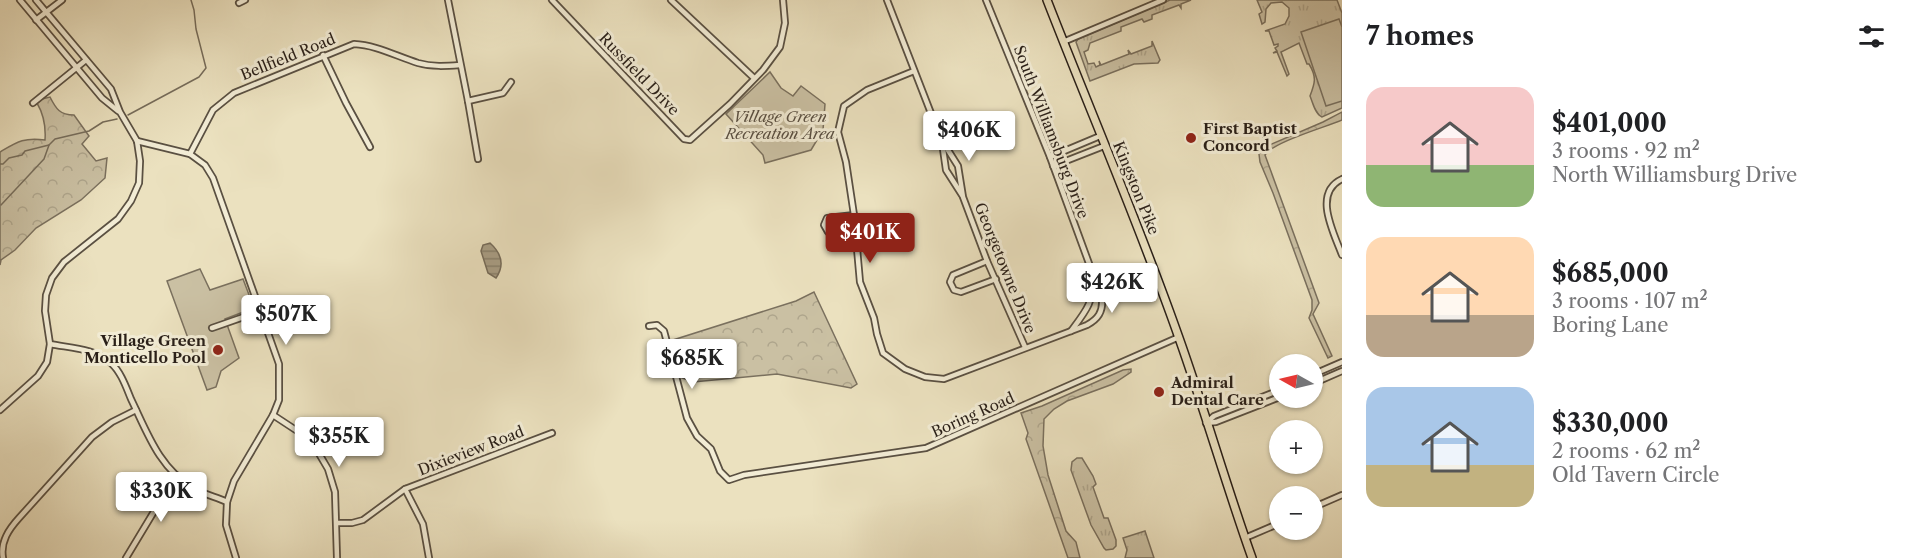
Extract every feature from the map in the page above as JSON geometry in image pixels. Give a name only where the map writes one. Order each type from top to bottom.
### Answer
[{"type":"main road","name":"Kingston Pike","points":[[1047,0],[1179,337],[1252,558]]},
{"type":"street","points":[[20,0],[102,99],[120,112]]},
{"type":"street","points":[[0,410],[38,376],[47,362],[50,344],[45,311],[46,295],[52,278],[63,262],[118,219],[131,201],[139,183],[140,161],[137,141],[120,112],[111,89],[36,0]]},
{"type":"street","points":[[36,20],[62,0]]},
{"type":"street","points":[[238,3],[245,0]]},
{"type":"street","points":[[448,0],[478,159]]},
{"type":"street","name":"Russfield Drive","points":[[552,0],[684,139],[690,140],[730,104],[754,78]]},
{"type":"street","points":[[671,0],[754,78],[763,70],[780,46],[785,23],[783,0]]},
{"type":"street","name":"Georgetowne Drive","points":[[887,0],[941,139],[958,166],[963,197],[987,261],[1024,347]]},
{"type":"street","name":"South Williamsburg Drive","points":[[914,71],[867,90],[844,106],[838,132],[846,162],[854,215],[860,282],[874,318],[883,353],[905,369],[925,377],[944,379],[1071,331],[1096,320],[1102,310],[1102,299],[1050,157],[987,0]]},
{"type":"street","points":[[1063,42],[1163,0]]},
{"type":"street","name":"Bellfield Road","points":[[190,154],[213,110],[234,93],[354,44],[367,45],[420,63],[440,67],[460,65]]},
{"type":"street","points":[[323,55],[370,147]]},
{"type":"street","points":[[33,103],[86,60]]},
{"type":"street","points":[[468,101],[503,93],[511,82]]},
{"type":"street","points":[[1050,157],[1100,136]]},
{"type":"street","name":"Georgetowne Drive","points":[[941,139],[946,170],[963,197]]},
{"type":"street","points":[[137,141],[190,154],[205,165],[213,178],[279,363],[279,400],[273,415],[234,481],[227,502],[226,525],[236,558]]},
{"type":"street","points":[[1053,166],[1104,146]]},
{"type":"street","points":[[1342,179],[1335,182],[1328,193],[1326,205],[1342,255]]},
{"type":"street","points":[[854,215],[827,218],[824,225],[828,232],[856,229]]},
{"type":"street","points":[[987,261],[953,275],[950,282],[954,291],[961,292],[996,279]]},
{"type":"street","name":"South Williamsburg Drive","points":[[1071,331],[1090,303],[1093,291],[1092,273]]},
{"type":"street","points":[[212,328],[261,311]]},
{"type":"street","name":"Boring Road","points":[[649,326],[657,325],[664,331],[687,418],[697,435],[711,449],[720,471],[729,480],[744,475],[926,448],[1179,337]]},
{"type":"street","points":[[50,344],[86,351],[111,363],[120,376],[158,455],[176,476],[193,488],[227,502]]},
{"type":"street","points":[[1323,370],[1342,362]]},
{"type":"street","points":[[1323,379],[1342,370]]},
{"type":"street","points":[[1206,423],[1214,416],[1269,394]]},
{"type":"street","points":[[1206,423],[1216,422],[1269,401]]},
{"type":"street","points":[[3,558],[1,551],[7,531],[92,437],[112,422],[136,410]]},
{"type":"street","points":[[273,415],[311,440],[328,469],[334,492],[337,558]]},
{"type":"street","name":"Dixieview Road","points":[[337,524],[363,520],[405,489],[552,433]]},
{"type":"street","points":[[126,558],[176,476]]},
{"type":"street","points":[[405,489],[423,524],[429,558]]},
{"type":"street","points":[[1323,503],[1342,495]]},
{"type":"street","points":[[1245,538],[1269,528]]},
{"type":"green space","points":[[1170,0],[1191,0],[1181,4],[1181,8],[1179,5],[1152,15],[1152,19],[1144,22],[1142,19],[1121,27],[1121,31],[1090,43],[1088,50],[1084,52],[1088,64],[1094,63],[1096,67],[1100,65],[1099,61],[1101,65],[1129,54],[1128,50],[1131,54],[1152,46],[1152,41],[1160,60],[1158,63],[1134,64],[1090,81],[1076,42],[1078,39]]},
{"type":"green space","points":[[1257,0],[1337,0],[1342,13],[1342,108],[1322,117],[1314,108],[1310,96],[1314,76],[1299,43],[1281,52],[1289,74],[1287,76],[1277,52],[1273,53],[1277,51],[1275,48],[1278,44],[1274,45],[1269,31],[1265,31],[1285,24],[1289,16],[1289,8],[1282,2],[1271,3],[1266,9],[1265,22],[1262,24],[1259,14],[1262,12]]},
{"type":"green space","points":[[1339,19],[1342,27],[1342,101],[1326,106],[1301,32]]},
{"type":"green space","name":"Village Green Recreation Area","points":[[770,72],[781,88],[793,96],[801,86],[825,104],[823,130],[811,150],[765,163],[763,155],[726,114]]},
{"type":"green space","points":[[50,97],[59,110],[65,114],[74,115],[89,136],[82,144],[96,161],[107,158],[105,178],[81,200],[36,228],[15,250],[1,260],[0,265],[0,152],[21,141],[45,140],[44,121],[37,103]]},
{"type":"green space","points":[[1342,112],[1342,120],[1278,145],[1265,155],[1319,303],[1313,314],[1332,356],[1328,358],[1309,318],[1312,300],[1259,154],[1267,146]]},
{"type":"green space","points":[[200,269],[210,290],[243,279],[254,308],[225,319],[239,358],[221,371],[216,387],[207,390],[167,281]]},
{"type":"green space","points":[[814,292],[857,384],[851,388],[777,374],[693,382],[669,373],[663,349],[673,340],[796,301]]},
{"type":"green space","points":[[1131,369],[1131,372],[1113,384],[1067,401],[1044,419],[1043,446],[1048,475],[1066,531],[1076,542],[1080,558],[1068,558],[1026,439],[1028,433],[1021,413],[1123,370]]},
{"type":"green space","points":[[1077,458],[1082,458],[1093,476],[1096,484],[1093,487],[1104,518],[1108,518],[1116,540],[1116,546],[1113,549],[1104,548],[1091,525],[1071,470],[1072,462]]},
{"type":"green space","points":[[1145,531],[1154,558],[1125,558],[1127,550],[1123,538]]},
{"type":"shaded area","points":[[490,243],[497,251],[501,264],[496,278],[488,273],[481,251],[483,245]]},
{"type":"waterway","points":[[128,115],[199,77],[206,68],[191,0]]},
{"type":"waterway","points":[[1,205],[44,159],[49,145],[55,139],[89,131],[103,122],[117,119]]},
{"type":"waterway","points":[[0,164],[9,158],[22,155],[25,151],[49,145]]},
{"type":"place","name":"First Baptist Concord","points":[[1191,138]]},
{"type":"place","name":"Village Green Monticello Pool","points":[[218,350]]},
{"type":"place","name":"Admiral Dental Care","points":[[1159,392]]}]
